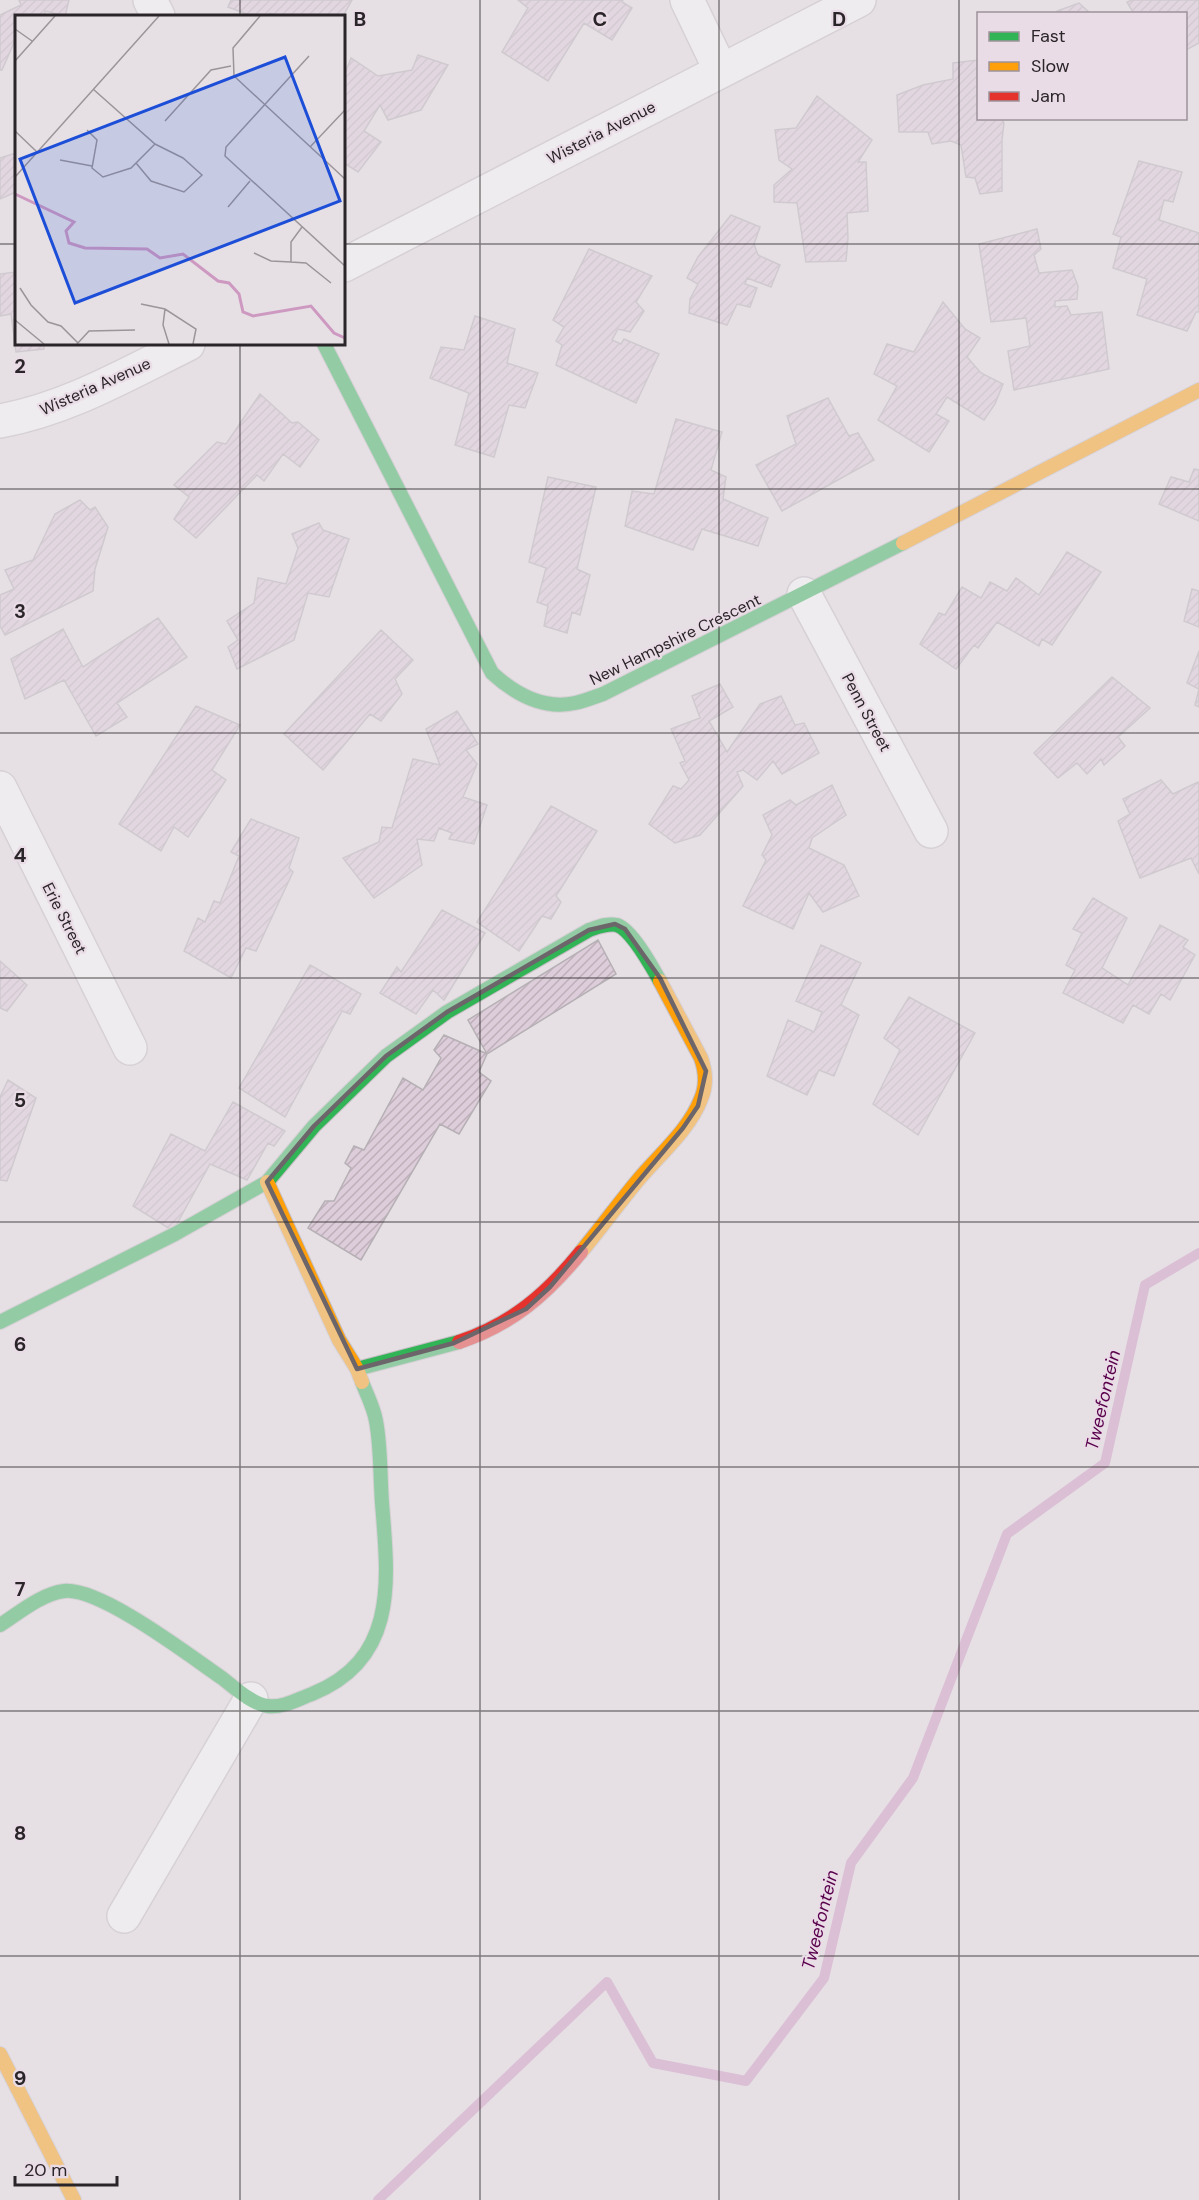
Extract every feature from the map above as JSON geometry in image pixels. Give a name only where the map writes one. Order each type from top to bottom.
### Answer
[{"type":"street","points":[[150,0],[158,15]]},
{"type":"street","points":[[687,0],[721,71]]},
{"type":"street","name":"Wisteria Avenue","points":[[345,264],[859,0]]},
{"type":"street","name":"Wisteria Avenue","points":[[0,421],[29,416],[66,403],[186,345]]},
{"type":"street","name":"New Hampshire Crescent","points":[[325,345],[492,673],[518,694],[549,704],[570,704],[603,694],[804,594],[1199,390]]},
{"type":"street","name":"Penn Street","points":[[804,594],[931,831]]},
{"type":"street","name":"Erie Street","points":[[0,788],[130,1048]]},
{"type":"street","points":[[0,1322],[175,1234],[267,1182],[314,1126],[386,1056],[447,1012],[589,930],[604,924],[615,924],[625,929],[660,978],[699,1053],[706,1071],[705,1087],[698,1106],[683,1128],[550,1287],[526,1309],[491,1328],[454,1343],[357,1369]]},
{"type":"street","points":[[0,1625],[49,1595],[65,1591],[80,1592],[108,1604],[169,1641],[251,1699],[267,1706],[284,1705],[329,1687],[347,1674],[366,1650],[376,1633],[385,1603],[387,1572],[376,1420],[357,1369],[339,1340],[267,1182]]},
{"type":"street","points":[[124,1916],[251,1699]]},
{"type":"street","points":[[0,2054],[74,2200]]},
{"type":"highlighted area","points":[[615,924],[625,929],[660,978],[706,1071],[698,1106],[683,1128],[550,1287],[526,1309],[454,1343],[357,1369],[267,1182],[314,1126],[386,1056],[447,1012],[589,930]]},
{"type":"building","points":[[19,0],[69,0],[65,15],[45,11],[45,15],[15,15],[15,40],[0,70],[0,15],[21,5]]},
{"type":"building","points":[[231,0],[352,0],[344,15],[276,15],[270,13],[249,15],[228,7]]},
{"type":"building","points":[[518,0],[623,0],[622,2],[632,8],[612,40],[584,23],[548,81],[502,52],[528,8]]},
{"type":"building","points":[[1132,0],[1199,0],[1199,43],[1187,49],[1187,12],[1133,12],[1127,2]]},
{"type":"building","points":[[1079,3],[1089,12],[1057,12]]},
{"type":"building","points":[[418,55],[448,65],[421,110],[388,120],[380,105],[364,131],[381,142],[358,172],[345,164],[345,73],[351,58],[378,76],[412,70]]},
{"type":"building","points":[[977,60],[977,120],[1002,120],[1004,123],[1002,191],[980,194],[975,178],[966,177],[961,145],[951,141],[932,144],[928,132],[899,132],[897,95],[923,85],[953,79],[953,63]]},
{"type":"building","points":[[817,96],[872,140],[858,162],[866,162],[868,211],[847,213],[846,261],[806,262],[797,203],[774,202],[774,185],[792,169],[779,160],[775,130],[796,128]]},
{"type":"building","points":[[15,153],[15,192],[0,199],[0,158]]},
{"type":"building","points":[[1139,161],[1182,172],[1173,202],[1164,200],[1159,220],[1199,233],[1199,312],[1196,312],[1187,331],[1137,315],[1147,279],[1113,268],[1121,237],[1113,234]]},
{"type":"building","points":[[731,215],[760,227],[754,244],[758,255],[780,265],[771,287],[747,278],[745,284],[757,288],[750,307],[737,304],[727,325],[689,313],[690,299],[698,284],[687,278],[698,257]]},
{"type":"building","points":[[1037,229],[1041,249],[1034,255],[1039,273],[1072,270],[1078,286],[1077,299],[1055,301],[1055,307],[1067,306],[1071,315],[1102,312],[1109,369],[1014,390],[1008,351],[1030,346],[1026,318],[991,322],[979,244]]},
{"type":"building","points":[[589,249],[652,276],[636,302],[644,311],[630,332],[618,329],[612,340],[621,344],[624,339],[659,354],[636,403],[556,365],[562,345],[556,341],[564,327],[553,320]]},
{"type":"building","points":[[15,272],[15,344],[11,314],[0,316],[0,274]]},
{"type":"building","points":[[943,302],[965,329],[980,338],[967,357],[981,373],[1003,384],[995,404],[984,420],[947,397],[936,414],[949,421],[929,452],[878,420],[897,386],[874,374],[887,344],[914,352]]},
{"type":"building","points":[[475,316],[515,329],[507,363],[538,373],[525,408],[509,405],[494,457],[455,445],[469,393],[430,378],[441,347],[464,350]]},
{"type":"building","points":[[15,345],[44,345],[44,349],[16,352]]},
{"type":"building","points":[[260,394],[292,423],[298,422],[319,440],[300,467],[283,454],[264,481],[257,475],[196,538],[174,519],[189,497],[174,485],[217,442],[226,444]]},
{"type":"building","points":[[828,398],[849,436],[858,433],[874,460],[782,511],[756,465],[796,444],[787,416]]},
{"type":"building","points":[[676,419],[722,432],[711,470],[726,477],[723,499],[768,518],[758,546],[702,529],[693,550],[625,526],[632,491],[654,494]]},
{"type":"building","points":[[1194,469],[1199,470],[1199,521],[1159,504],[1171,477],[1189,482]]},
{"type":"building","points":[[548,477],[596,487],[577,569],[590,575],[580,615],[572,612],[567,633],[544,626],[548,606],[537,602],[546,568],[529,562]]},
{"type":"building","points":[[80,500],[90,510],[95,507],[108,527],[95,569],[93,591],[5,635],[0,626],[0,595],[14,589],[5,570],[33,560],[55,514]]},
{"type":"building","points":[[319,523],[323,530],[349,539],[329,597],[308,593],[294,640],[237,669],[228,647],[238,640],[227,621],[254,603],[258,578],[286,584],[298,548],[292,534]]},
{"type":"building","points":[[1067,552],[1101,572],[1052,645],[1042,639],[1039,646],[997,622],[978,648],[974,645],[956,669],[920,644],[939,613],[945,615],[962,587],[981,598],[990,582],[1007,591],[1016,578],[1039,595]]},
{"type":"building","points":[[1192,589],[1199,591],[1199,627],[1184,621]]},
{"type":"building","points":[[158,618],[187,657],[117,703],[127,717],[96,736],[64,680],[25,699],[11,659],[63,629],[83,667]]},
{"type":"building","points":[[381,630],[413,660],[395,679],[402,694],[381,721],[370,714],[323,770],[284,734]]},
{"type":"building","points":[[1199,651],[1199,689],[1187,683]]},
{"type":"building","points":[[1112,677],[1150,708],[1118,737],[1125,746],[1104,765],[1101,759],[1087,774],[1077,763],[1058,778],[1034,753]]},
{"type":"building","points":[[720,684],[733,707],[709,721],[727,752],[760,704],[781,696],[795,725],[804,723],[819,753],[782,774],[773,761],[757,780],[743,770],[737,772],[743,786],[700,835],[675,843],[649,824],[673,786],[681,789],[689,780],[680,763],[685,761],[671,729],[700,718],[692,696]]},
{"type":"building","points":[[1199,689],[1199,707],[1195,705]]},
{"type":"building","points":[[196,706],[240,725],[212,770],[226,780],[188,837],[174,827],[161,851],[119,824]]},
{"type":"building","points":[[457,711],[478,744],[466,750],[477,764],[463,797],[487,805],[474,844],[449,839],[452,833],[439,828],[434,841],[417,839],[422,865],[374,898],[343,858],[379,842],[382,827],[392,828],[413,759],[440,765],[426,729]]},
{"type":"building","points":[[1161,780],[1173,794],[1198,782],[1199,874],[1191,858],[1140,878],[1118,821],[1130,814],[1123,799]]},
{"type":"building","points":[[832,785],[846,815],[812,838],[809,848],[844,865],[859,896],[823,912],[809,893],[793,929],[743,906],[766,860],[762,855],[772,835],[763,815],[790,800],[796,805]]},
{"type":"building","points":[[551,806],[597,831],[556,896],[561,902],[551,919],[542,916],[519,951],[477,922]]},
{"type":"building","points":[[251,819],[299,838],[289,868],[293,872],[256,951],[246,948],[231,978],[184,951],[198,918],[205,922],[214,901],[220,903],[239,856],[231,852]]},
{"type":"building","points":[[1093,898],[1127,918],[1102,968],[1128,985],[1160,925],[1188,940],[1183,947],[1195,955],[1170,1000],[1161,994],[1149,1014],[1133,1005],[1123,1023],[1063,993],[1075,970],[1066,965],[1082,933],[1073,929]]},
{"type":"building","points":[[442,910],[485,933],[444,1000],[433,990],[416,1014],[380,993],[397,967],[401,972]]},
{"type":"building","points":[[598,940],[616,974],[487,1054],[468,1020]]},
{"type":"building","points":[[821,945],[861,963],[841,1005],[859,1015],[834,1076],[819,1070],[807,1095],[767,1076],[788,1020],[814,1032],[822,1012],[796,1001]]},
{"type":"building","points":[[0,961],[27,985],[7,1011],[0,1008]]},
{"type":"building","points":[[310,965],[361,994],[350,1014],[342,1011],[285,1117],[239,1088]]},
{"type":"building","points":[[909,997],[975,1033],[918,1135],[873,1104],[900,1050],[884,1038]]},
{"type":"building","points":[[444,1035],[487,1054],[479,1072],[491,1081],[459,1134],[440,1124],[361,1260],[308,1228],[325,1201],[334,1201],[351,1168],[345,1163],[354,1146],[364,1150],[403,1078],[423,1090],[441,1058],[434,1050]]},
{"type":"building","points":[[8,1080],[36,1098],[7,1181],[0,1180],[0,1097]]},
{"type":"building","points":[[233,1102],[285,1131],[274,1146],[268,1143],[247,1180],[210,1164],[173,1231],[133,1206],[171,1134],[205,1151]]},
{"type":"waterway","name":"Tweefontein","points":[[378,2200],[607,1982],[653,2063],[746,2081],[824,1978],[851,1863],[913,1778],[1007,1534],[1105,1463],[1145,1285],[1199,1253]]},
{"type":"traffic: fast","points":[[325,345],[492,673],[520,694],[541,702],[563,705],[603,694],[903,543]]},
{"type":"traffic: fast","points":[[0,1322],[175,1234],[267,1182],[314,1126],[386,1056],[447,1012],[589,930],[610,925],[623,928],[641,950],[660,981]]},
{"type":"traffic: fast","points":[[357,1369],[459,1342]]},
{"type":"traffic: fast","points":[[0,1625],[47,1596],[64,1591],[80,1593],[99,1600],[144,1625],[244,1695],[262,1705],[279,1706],[290,1703],[340,1679],[360,1660],[374,1638],[382,1614],[385,1588],[386,1560],[379,1441],[374,1411],[362,1382]]},
{"type":"traffic: slow","points":[[903,543],[1199,390]]},
{"type":"traffic: slow","points":[[581,1252],[639,1179],[682,1131],[696,1110],[703,1094],[705,1078],[701,1058],[660,981]]},
{"type":"traffic: slow","points":[[267,1182],[339,1340],[357,1369],[362,1382]]},
{"type":"traffic: slow","points":[[0,2054],[74,2200]]},
{"type":"traffic: jam","points":[[459,1342],[496,1326],[527,1306],[555,1282],[581,1252]]}]
